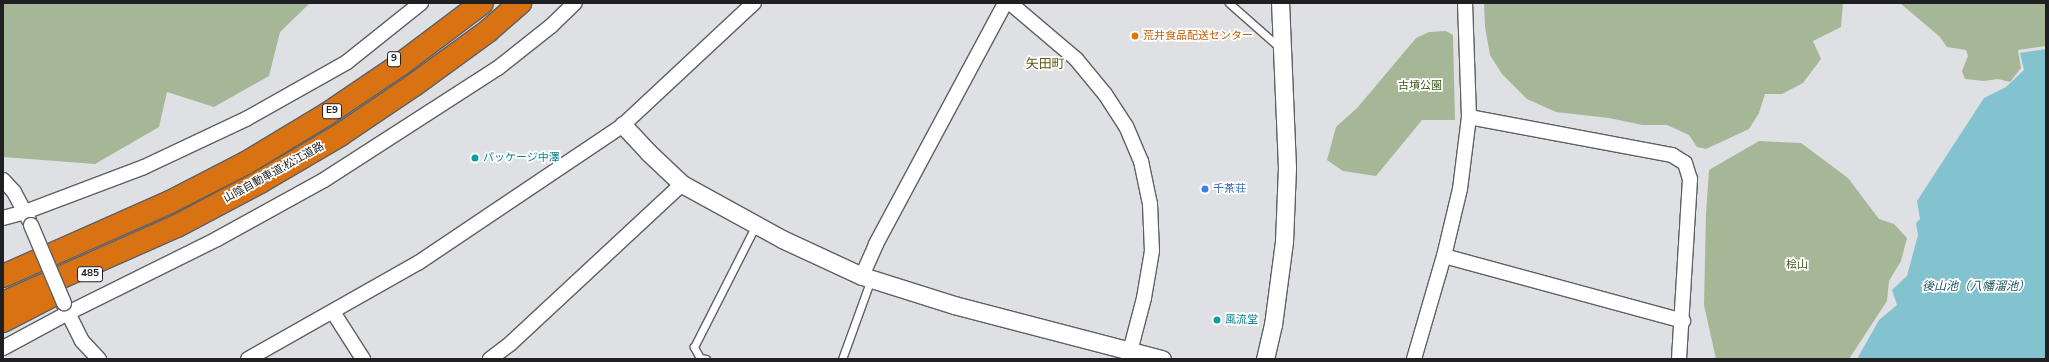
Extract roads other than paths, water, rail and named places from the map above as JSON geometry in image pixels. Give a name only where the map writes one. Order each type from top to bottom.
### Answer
[{"type":"highway","name":"9","points":[[327,114],[460,3]]},
{"type":"highway","name":"山陰自動車道;松江道路","points":[[3,276],[170,202],[246,163],[327,114],[402,64],[482,3]]},
{"type":"highway","name":"山陰自動車道;松江道路","points":[[3,303],[177,226],[260,182],[340,135],[414,85],[488,31],[520,3]]},
{"type":"highway","points":[[488,31],[528,3]]},
{"type":"highway","name":"485","points":[[3,321],[177,226]]},
{"type":"street","points":[[3,218],[25,212],[144,167],[246,119],[347,62],[421,3]]},
{"type":"street","points":[[3,348],[66,308],[217,239],[324,180],[498,68],[551,26],[575,3]]},
{"type":"street","points":[[248,359],[418,263],[623,124],[754,3]]},
{"type":"street","points":[[866,277],[876,244],[1005,3]]},
{"type":"street","points":[[1010,3],[1081,65],[1105,94],[1126,126],[1141,161],[1150,204],[1152,251],[1144,298],[1129,355]]},
{"type":"street","points":[[1265,359],[1273,325],[1284,242],[1287,168],[1280,3]]},
{"type":"street","points":[[1414,359],[1444,256],[1460,189],[1469,117],[1465,3]]},
{"type":"street","points":[[1469,117],[1672,155],[1685,163],[1690,179],[1680,359]]},
{"type":"street","points":[[623,124],[648,152],[682,184],[756,225],[866,277],[916,294],[1129,355],[1162,359]]},
{"type":"street","points":[[3,180],[14,192],[25,212],[66,308],[82,341],[98,359]]},
{"type":"street","points":[[490,359],[511,344],[682,184]]},
{"type":"street","points":[[1444,256],[1683,321]]},
{"type":"street","points":[[333,312],[363,359]]},
{"type":"lane","points":[[1229,3],[1283,50]]},
{"type":"lane","points":[[706,359],[700,358],[694,347],[756,225]]},
{"type":"lane","points":[[842,359],[866,277]]},
{"type":"water","name":"後山池（八幡溜池）","points":[[2046,49],[2046,359],[1857,359],[1879,320],[1897,305],[1892,290],[1907,276],[1918,235],[1916,223],[1920,219],[1917,201],[1984,98],[2006,87],[2024,70],[2020,53]]},
{"type":"place","name":"荒井食品配送センター","points":[[1135,36]]},
{"type":"place","name":"パッケージ中澤","points":[[475,158]]},
{"type":"place","name":"千茶荘","points":[[1205,189]]},
{"type":"place","name":"風流堂","points":[[1217,320]]},
{"type":"district","name":"矢田町","points":[[1045,64]]},
{"type":"park label","name":"古墳公園","points":[[1420,86]]},
{"type":"park label","name":"桧山","points":[[1797,265]]}]
